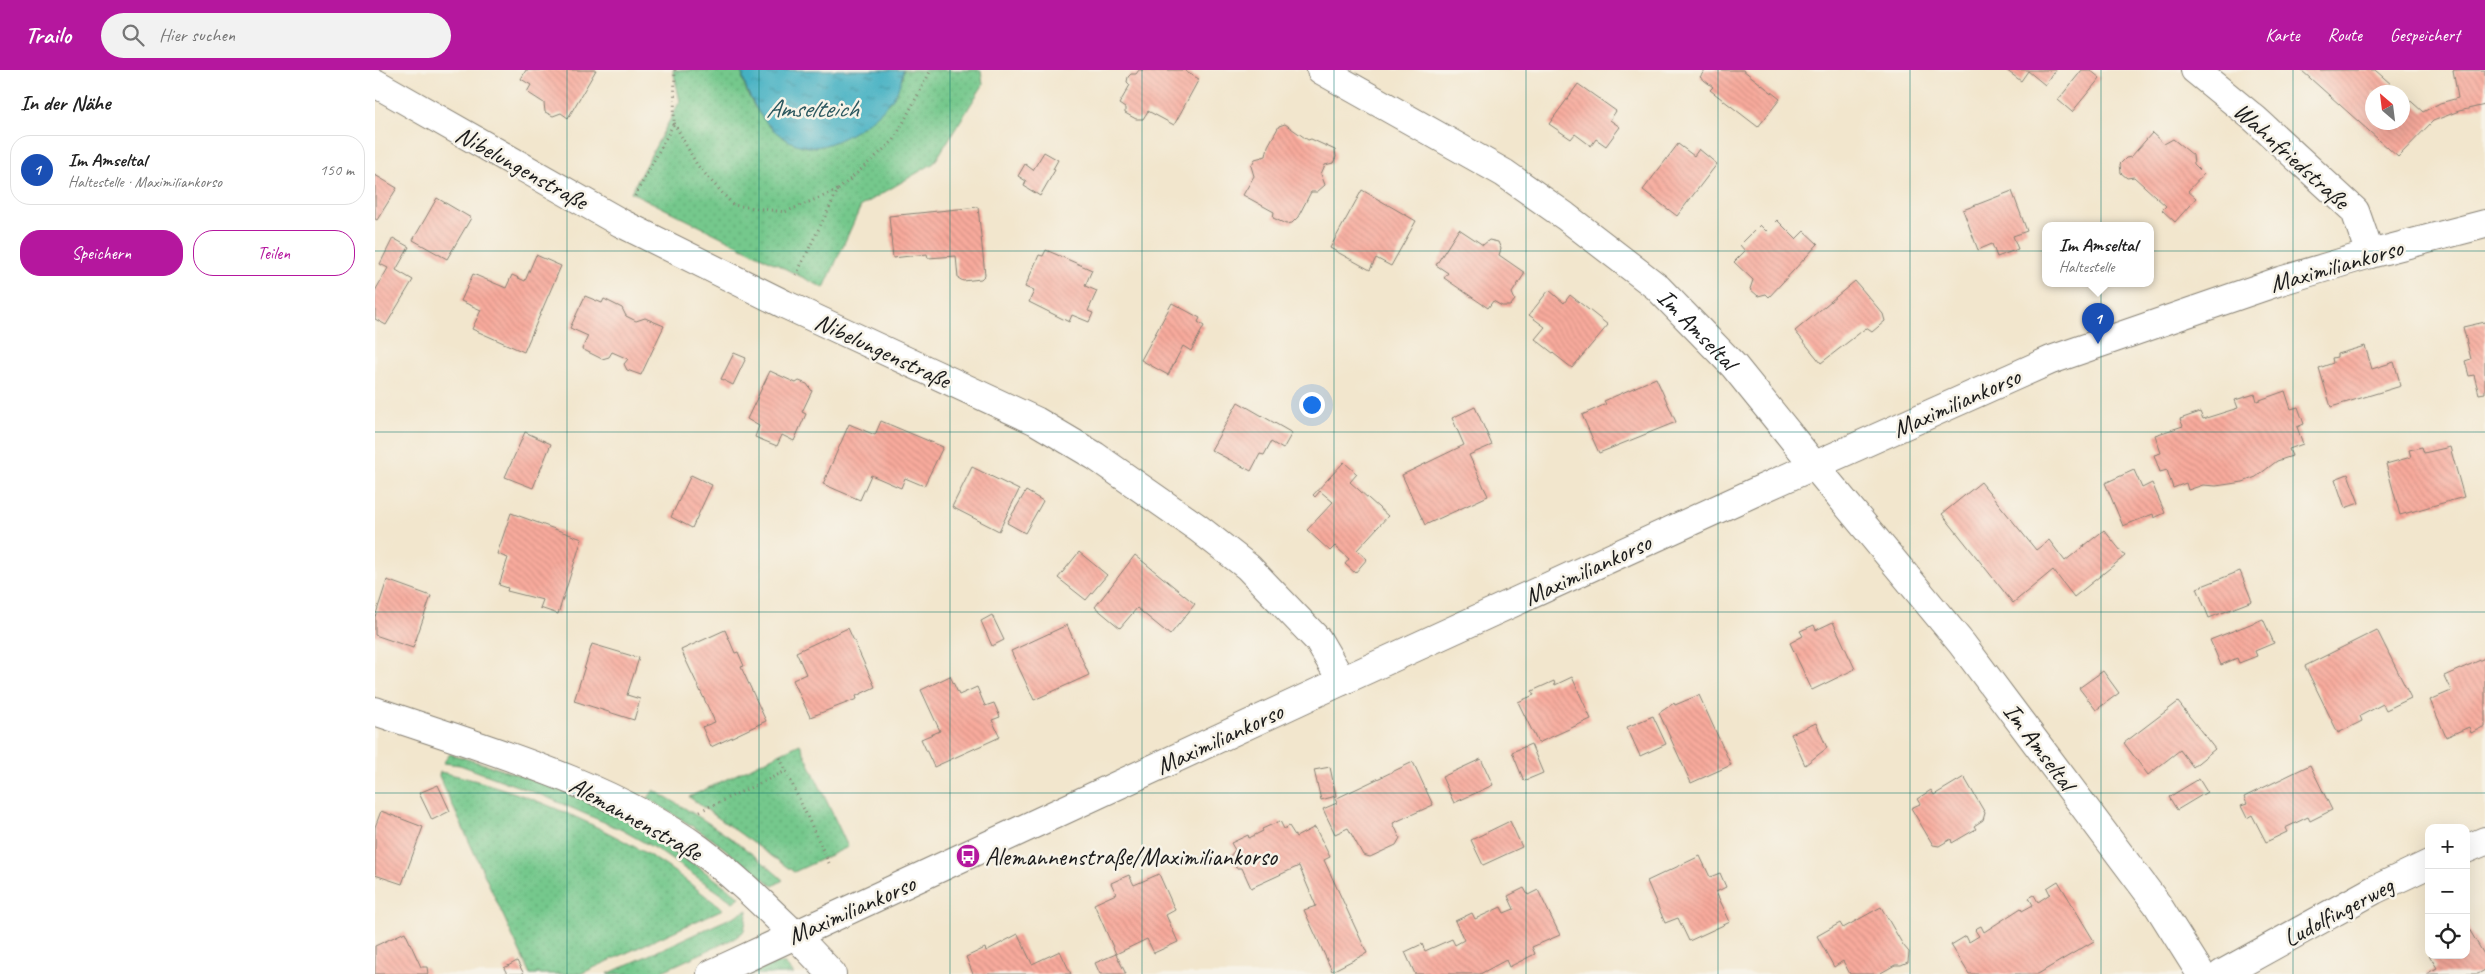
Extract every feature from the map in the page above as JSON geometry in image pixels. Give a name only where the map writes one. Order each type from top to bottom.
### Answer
[{"type":"street","name":"Im Amseltal","points":[[1321,70],[1504,174],[1565,216],[1657,287],[1734,366],[1813,465],[1962,644],[2146,889],[2201,974]]},
{"type":"street","name":"Wahnfriedstraße","points":[[2195,70],[2255,119],[2355,211],[2370,254]]},
{"type":"street","name":"Nibelungenstraße","points":[[375,83],[621,223],[784,304],[1036,421],[1095,456],[1175,511],[1248,567],[1318,640],[1342,681]]},
{"type":"street","name":"Maximiliankorso","points":[[711,974],[1813,465],[2051,360],[2205,305],[2370,254],[2485,224]]},
{"type":"street","name":"Alemannenstraße","points":[[375,711],[565,778],[608,796],[697,848],[741,882],[832,974]]},
{"type":"street","points":[[2470,847],[2485,841]]},
{"type":"street","name":"Ludolfingerweg","points":[[2222,974],[2374,890],[2425,866]]},
{"type":"path","points":[[633,201],[674,123],[675,70]]},
{"type":"path","points":[[674,123],[697,165],[733,205],[785,212],[838,190],[894,140],[931,70]]},
{"type":"path","points":[[793,283],[838,190]]},
{"type":"path","points":[[780,758],[829,863]]},
{"type":"path","points":[[699,812],[787,771]]},
{"type":"green space","points":[[673,70],[742,70],[748,95],[773,130],[902,78],[903,70],[981,70],[983,85],[934,163],[861,206],[824,288],[631,192],[680,101]]},
{"type":"green space","points":[[800,744],[848,847],[794,872],[689,797]]},
{"type":"green space","points":[[450,754],[539,782],[582,799],[624,819],[683,856],[740,897],[733,902],[656,849],[622,830],[544,796],[460,765],[443,763]]},
{"type":"green space","points":[[440,772],[467,778],[522,795],[603,830],[661,863],[723,909],[580,974],[530,974],[439,776]]},
{"type":"green space","points":[[654,790],[721,831],[753,854],[783,880],[773,886],[712,839],[648,798]]},
{"type":"green space","points":[[748,910],[744,931],[735,938],[656,974],[607,974]]},
{"type":"green space","points":[[776,963],[785,964],[794,974],[750,974]]},
{"type":"water","name":"Amselteich","points":[[742,70],[903,70],[895,95],[889,104],[869,122],[844,138],[819,147],[808,147],[784,138],[764,120],[748,93]]},
{"type":"building","points":[[526,70],[596,70],[568,118],[561,113],[553,116],[545,112],[544,103],[527,92],[531,85],[521,79]]},
{"type":"building","points":[[1139,70],[1187,70],[1186,72],[1199,79],[1174,125],[1148,111],[1143,119],[1136,119],[1125,113],[1125,108],[1119,104],[1130,85],[1127,82],[1128,77],[1131,74],[1136,74]]},
{"type":"building","points":[[1705,70],[1743,70],[1780,99],[1758,127],[1710,90],[1713,87],[1700,77]]},
{"type":"building","points":[[2006,70],[2056,70],[2045,85],[2028,71],[2021,81]]},
{"type":"building","points":[[2082,70],[2090,70],[2100,78],[2072,112],[2058,100]]},
{"type":"building","points":[[2301,70],[2375,70],[2392,85],[2365,85],[2365,127]]},
{"type":"building","points":[[2453,70],[2485,70],[2485,105],[2459,111],[2433,121],[2398,157],[2368,130],[2410,130],[2410,100],[2423,112],[2440,103],[2458,98]]},
{"type":"building","points":[[1578,84],[1616,111],[1610,120],[1620,127],[1606,146],[1596,139],[1591,146],[1575,134],[1571,139],[1549,124]]},
{"type":"building","points":[[1285,124],[1308,140],[1311,139],[1335,150],[1336,157],[1333,163],[1325,165],[1321,174],[1325,185],[1317,192],[1311,192],[1298,217],[1292,223],[1286,224],[1273,218],[1274,212],[1243,195],[1254,176],[1251,166],[1255,159],[1266,156],[1268,146],[1279,126]]},
{"type":"building","points":[[2152,133],[2164,144],[2173,139],[2193,155],[2194,164],[2204,174],[2188,191],[2196,198],[2175,222],[2162,210],[2166,206],[2134,177],[2127,178],[2121,173],[2120,164],[2126,158],[2131,157]]},
{"type":"building","points":[[1678,144],[1694,156],[1699,149],[1717,164],[1677,216],[1643,190]]},
{"type":"building","points":[[1044,152],[1058,160],[1053,169],[1055,170],[1040,196],[1024,186],[1026,181],[1018,176],[1025,164],[1033,170]]},
{"type":"building","points":[[375,175],[397,188],[377,220],[375,219]]},
{"type":"building","points":[[1362,190],[1416,221],[1391,266],[1376,258],[1370,270],[1330,248]]},
{"type":"building","points":[[2012,191],[2027,231],[2013,236],[2018,249],[1997,257],[1992,244],[1978,250],[1963,210]]},
{"type":"building","points":[[437,198],[471,218],[447,259],[413,240]]},
{"type":"building","points":[[978,207],[985,275],[981,279],[963,281],[958,278],[956,256],[928,258],[927,254],[893,258],[889,216]]},
{"type":"building","points":[[1777,220],[1796,239],[1804,231],[1818,244],[1769,297],[1766,294],[1758,296],[1750,289],[1753,280],[1734,262],[1745,251],[1740,245],[1760,225],[1766,231]]},
{"type":"building","points":[[1459,229],[1483,245],[1489,240],[1498,242],[1501,249],[1499,255],[1525,273],[1512,293],[1515,300],[1510,306],[1502,306],[1493,301],[1488,308],[1444,278],[1448,273],[1436,265]]},
{"type":"building","points":[[393,238],[409,247],[396,270],[413,280],[386,325],[375,319],[375,291],[388,268],[380,264]]},
{"type":"building","points":[[1046,250],[1092,270],[1085,286],[1097,291],[1088,311],[1093,313],[1089,322],[1072,315],[1069,322],[1029,302],[1034,291],[1025,287],[1039,255],[1043,256]]},
{"type":"building","points":[[536,255],[561,266],[524,352],[472,329],[481,310],[461,301],[473,274],[506,288],[512,275],[525,281]]},
{"type":"building","points":[[1855,281],[1883,314],[1885,321],[1872,332],[1866,328],[1821,363],[1795,331]]},
{"type":"building","points":[[1549,290],[1564,303],[1570,295],[1608,325],[1572,368],[1535,339],[1545,327],[1529,315]]},
{"type":"building","points":[[585,296],[602,303],[604,299],[622,308],[626,316],[636,321],[645,318],[664,326],[641,375],[627,370],[624,364],[628,359],[612,352],[609,357],[602,359],[582,349],[588,336],[570,328]]},
{"type":"building","points":[[1172,303],[1200,318],[1198,322],[1204,326],[1191,351],[1183,346],[1168,375],[1141,360]]},
{"type":"building","points":[[2485,322],[2485,393],[2479,394],[2474,375],[2469,376],[2465,361],[2471,359],[2463,327]]},
{"type":"building","points":[[2365,346],[2372,369],[2394,362],[2401,386],[2331,407],[2319,368],[2333,363],[2332,358],[2337,357],[2337,354]]},
{"type":"building","points":[[734,353],[746,358],[733,385],[721,379]]},
{"type":"building","points":[[770,371],[796,383],[799,381],[807,384],[812,391],[802,412],[806,414],[794,441],[782,435],[777,446],[755,437],[759,426],[747,419]]},
{"type":"building","points":[[1656,378],[1676,422],[1599,453],[1582,415],[1606,404],[1604,401]]},
{"type":"building","points":[[2285,391],[2291,409],[2298,407],[2304,424],[2297,427],[2303,444],[2289,449],[2292,456],[2277,461],[2256,477],[2243,482],[2216,486],[2203,485],[2188,490],[2186,483],[2173,488],[2167,470],[2160,472],[2154,455],[2161,453],[2155,435],[2183,426],[2180,419],[2200,412],[2203,419],[2238,408],[2235,400],[2255,394],[2257,401]]},
{"type":"building","points":[[1238,402],[1292,433],[1283,449],[1271,442],[1264,455],[1260,454],[1251,471],[1211,450]]},
{"type":"building","points":[[1475,407],[1492,445],[1469,455],[1488,496],[1425,525],[1402,475],[1464,445],[1452,418]]},
{"type":"building","points":[[881,421],[943,447],[924,486],[905,478],[901,488],[871,475],[860,500],[823,484],[849,424],[875,435]]},
{"type":"building","points":[[525,432],[551,444],[533,488],[505,477]]},
{"type":"building","points":[[2422,447],[2424,453],[2450,447],[2464,497],[2400,515],[2386,464],[2411,457],[2409,450]]},
{"type":"building","points":[[1344,462],[1357,474],[1350,482],[1388,516],[1357,550],[1367,559],[1355,573],[1345,564],[1349,559],[1335,546],[1330,551],[1307,530],[1333,502],[1320,491],[1315,497],[1313,495]]},
{"type":"building","points":[[972,467],[1019,490],[999,531],[952,507]]},
{"type":"building","points":[[2134,470],[2142,488],[2152,483],[2165,513],[2154,518],[2153,514],[2123,526],[2105,483]]},
{"type":"building","points":[[2348,474],[2359,503],[2345,508],[2335,479]]},
{"type":"building","points":[[691,475],[712,485],[692,528],[671,517]]},
{"type":"building","points":[[1981,482],[2036,550],[2049,540],[2065,561],[2104,530],[2125,556],[2074,597],[2053,570],[2013,603],[1942,514]]},
{"type":"building","points":[[1026,491],[1043,501],[1025,533],[1007,523]]},
{"type":"building","points":[[511,513],[582,539],[558,614],[540,608],[543,600],[507,591],[508,588],[499,585],[508,558],[497,554]]},
{"type":"building","points":[[1079,552],[1107,575],[1086,600],[1058,578]]},
{"type":"building","points":[[1135,555],[1195,604],[1170,635],[1137,608],[1120,628],[1095,607]]},
{"type":"building","points":[[2240,571],[2252,601],[2209,618],[2197,588]]},
{"type":"building","points":[[387,580],[431,596],[413,648],[375,635],[375,617]]},
{"type":"building","points":[[992,615],[1004,640],[992,646],[981,621]]},
{"type":"building","points":[[2263,619],[2274,643],[2255,651],[2257,656],[2239,663],[2237,658],[2221,665],[2210,640]]},
{"type":"building","points":[[1833,622],[1855,669],[1812,690],[1790,643],[1803,636],[1800,631],[1814,625],[1816,630]]},
{"type":"building","points":[[1067,625],[1089,675],[1034,700],[1011,651]]},
{"type":"building","points":[[848,628],[875,687],[856,696],[857,699],[810,717],[793,680],[806,674],[796,652]]},
{"type":"building","points":[[725,630],[735,653],[738,652],[744,666],[741,667],[766,721],[711,747],[702,727],[715,722],[681,650]]},
{"type":"building","points":[[2377,630],[2411,698],[2386,710],[2383,704],[2360,716],[2362,721],[2338,733],[2305,666]]},
{"type":"building","points":[[592,644],[639,658],[627,695],[640,699],[634,720],[574,701]]},
{"type":"building","points":[[2485,658],[2485,726],[2471,733],[2469,727],[2446,737],[2430,700],[2451,691],[2444,676]]},
{"type":"building","points":[[2103,671],[2119,693],[2096,710],[2079,688]]},
{"type":"building","points":[[950,676],[959,695],[977,687],[985,706],[994,703],[1000,717],[992,720],[1000,737],[934,767],[921,739],[940,731],[921,690]]},
{"type":"building","points":[[1572,677],[1591,719],[1538,743],[1518,702],[1534,695],[1532,691],[1554,681],[1555,685]]},
{"type":"building","points":[[1699,695],[1731,765],[1691,783],[1659,713],[1674,703],[1675,705]]},
{"type":"building","points":[[2178,702],[2215,749],[2193,767],[2180,750],[2148,775],[2124,743]]},
{"type":"building","points":[[1653,716],[1666,744],[1640,756],[1627,727]]},
{"type":"building","points":[[1816,723],[1827,748],[1805,765],[1791,734]]},
{"type":"building","points":[[1531,744],[1543,773],[1524,781],[1512,752]]},
{"type":"building","points":[[1481,759],[1493,785],[1454,803],[1442,777]]},
{"type":"building","points":[[1413,762],[1433,805],[1393,823],[1400,838],[1396,845],[1370,857],[1363,855],[1348,828],[1335,834],[1323,809],[1337,803],[1335,799]]},
{"type":"building","points":[[2310,765],[2332,810],[2310,821],[2308,817],[2285,828],[2287,832],[2266,842],[2252,815],[2247,818],[2241,806],[2247,804],[2244,797]]},
{"type":"building","points":[[1330,767],[1336,796],[1321,800],[1314,770]]},
{"type":"building","points":[[1964,777],[1985,813],[1983,820],[1974,826],[1976,829],[1952,843],[1951,839],[1939,846],[1933,845],[1911,808],[1920,804],[1917,799],[1931,790],[1934,795]]},
{"type":"building","points":[[2199,779],[2207,792],[2177,810],[2169,797]]},
{"type":"building","points":[[438,785],[450,811],[432,820],[419,793]]},
{"type":"building","points":[[381,811],[423,827],[402,884],[375,875],[375,827]]},
{"type":"building","points":[[1280,821],[1284,829],[1289,826],[1296,837],[1315,827],[1330,857],[1324,860],[1367,953],[1332,971],[1304,910],[1316,906],[1299,866],[1251,888],[1242,868],[1236,868],[1230,856],[1235,850],[1231,843],[1248,835],[1249,838],[1263,831],[1262,829]]},
{"type":"building","points":[[1510,821],[1522,847],[1483,865],[1471,840]]},
{"type":"building","points":[[1700,856],[1710,877],[1720,873],[1726,887],[1716,892],[1730,922],[1689,941],[1678,918],[1665,923],[1647,881]]},
{"type":"building","points":[[1159,874],[1175,910],[1166,915],[1178,942],[1154,953],[1147,939],[1116,954],[1094,904],[1116,894],[1111,883],[1129,875],[1134,885]]},
{"type":"building","points":[[2058,881],[2094,941],[2038,974],[1969,974],[1951,945],[1966,936],[1969,942],[1979,936],[1975,930],[1977,928],[1981,926],[1984,932],[2021,908],[2022,911],[2033,905],[2029,898],[2034,895],[2038,902],[2050,894],[2047,888]]},
{"type":"building","points":[[1524,888],[1528,895],[1538,890],[1560,935],[1532,947],[1535,954],[1509,967],[1506,960],[1480,974],[1415,974],[1405,952],[1422,944],[1425,951],[1452,939],[1455,945],[1464,940],[1455,921],[1472,913],[1475,919],[1501,907],[1504,913],[1514,909],[1508,896]]},
{"type":"building","points":[[1881,907],[1909,952],[1908,962],[1895,965],[1879,974],[1850,974],[1843,961],[1834,967],[1817,936],[1840,923],[1843,928]]},
{"type":"building","points":[[2470,931],[2485,956],[2485,970],[2478,974],[2426,974],[2437,968],[2431,959],[2470,959]]},
{"type":"building","points":[[405,932],[421,967],[427,967],[428,974],[375,974],[375,946]]},
{"type":"building","points":[[1018,934],[1032,964],[1060,951],[1071,974],[973,974],[966,957],[985,948],[986,951]]},
{"type":"building","points":[[1116,954],[1126,974],[1100,974],[1095,963]]},
{"type":"building","points":[[517,961],[524,974],[507,974],[504,968]]},
{"type":"place","name":"Im Amseltal","points":[[2098,344]]},
{"type":"place","name":"Alemannenstraße/Maximiliankorso","points":[[968,856]]}]
